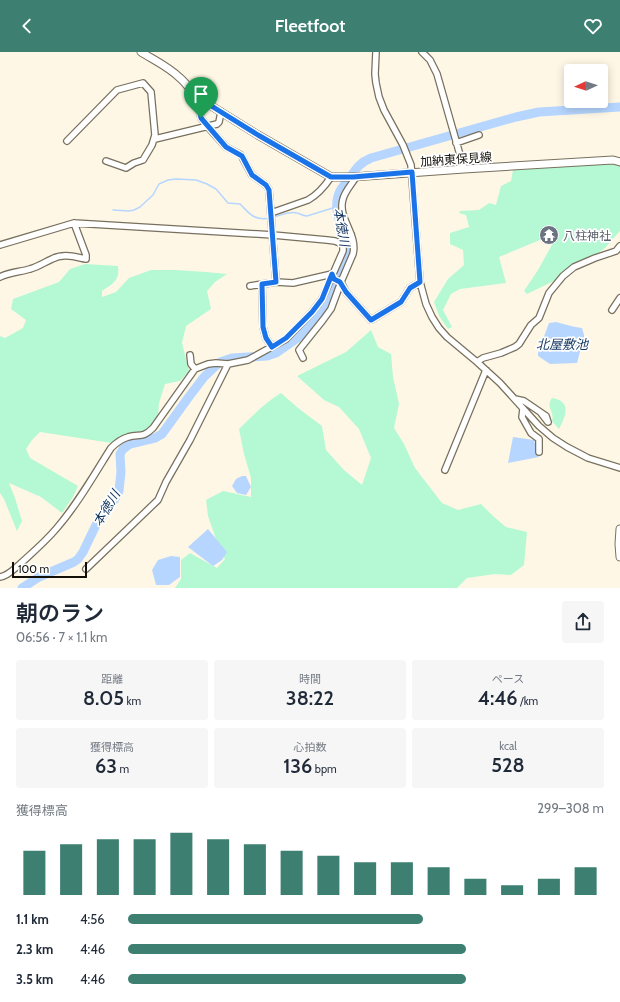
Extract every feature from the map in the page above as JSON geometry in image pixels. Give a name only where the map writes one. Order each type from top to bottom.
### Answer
[{"type":"main road","points":[[141,52],[179,77],[197,97],[331,177]]},
{"type":"main road","name":"加納東保見線","points":[[331,177],[352,177],[613,160],[620,162]]},
{"type":"main road","points":[[620,529],[620,557]]},
{"type":"street","points":[[376,52],[375,74],[379,97],[384,110],[412,164],[420,282],[426,304],[432,317],[447,337],[486,370],[539,426],[553,438],[566,447],[588,458],[620,468]]},
{"type":"street","points":[[422,52],[430,60],[437,74],[464,169]]},
{"type":"street","points":[[67,141],[117,90],[142,83],[151,92],[155,135],[154,139],[143,160],[126,168],[106,161]]},
{"type":"street","points":[[197,97],[201,118],[226,147],[242,156],[252,175],[266,185],[269,190],[276,282]]},
{"type":"street","points":[[154,139],[217,124],[219,122],[221,112]]},
{"type":"street","points":[[456,143],[479,134]]},
{"type":"street","points":[[271,214],[312,198],[331,177]]},
{"type":"street","points":[[303,358],[299,350],[331,308],[354,249],[353,240],[345,221],[342,205],[343,198],[352,177]]},
{"type":"street","points":[[0,245],[74,223],[273,235],[335,241],[342,244]]},
{"type":"street","points":[[0,277],[6,274],[36,268],[60,256],[71,256],[86,259],[86,255],[74,223]]},
{"type":"street","points":[[342,244],[351,234]]},
{"type":"street","points":[[0,577],[8,574],[24,561],[56,529],[111,448],[120,440],[128,437],[143,435],[148,433],[153,428],[195,370],[216,362],[226,364],[248,360],[286,338],[312,312],[322,299],[333,277],[343,251],[344,247],[342,244]]},
{"type":"street","points":[[477,362],[483,358],[501,353],[519,344],[531,325],[539,318],[549,293],[563,276],[574,267],[616,250],[620,246]]},
{"type":"street","points":[[250,286],[276,282],[293,283],[333,277],[340,282],[346,292],[371,320],[401,302],[410,288],[420,282]]},
{"type":"street","points":[[262,284],[263,327],[271,348]]},
{"type":"street","points":[[612,310],[620,298]]},
{"type":"street","points":[[190,355],[191,364],[195,370]]},
{"type":"street","points":[[86,569],[158,500],[166,482],[190,440],[226,364]]},
{"type":"street","points":[[445,470],[486,370]]},
{"type":"street","points":[[515,400],[524,401],[541,413]]},
{"type":"street","points":[[523,409],[522,417],[531,433],[538,439],[539,452]]},
{"type":"green space","points":[[613,163],[620,165],[620,231],[605,248],[560,278],[527,294],[524,291],[553,243],[547,237],[499,257],[506,283],[460,289],[451,294],[443,310],[452,327],[448,329],[439,316],[434,302],[448,279],[464,265],[463,250],[450,244],[450,233],[469,227],[466,215],[459,213],[460,211],[479,210],[489,203],[496,205],[501,186],[511,181],[513,170]]},
{"type":"green space","points":[[85,264],[118,266],[117,278],[112,284],[102,291],[102,297],[116,292],[129,278],[151,270],[175,270],[227,274],[215,282],[207,291],[211,309],[186,326],[182,343],[189,371],[180,381],[165,384],[159,403],[158,416],[149,428],[140,433],[125,435],[112,443],[40,432],[32,440],[26,449],[30,458],[78,486],[73,497],[62,513],[41,497],[9,483],[22,521],[17,531],[4,499],[0,493],[0,336],[5,338],[23,328],[26,320],[11,309],[13,299],[59,282],[70,269]]},
{"type":"green space","points":[[371,330],[378,347],[391,354],[393,377],[399,404],[394,428],[404,444],[415,468],[442,503],[458,510],[481,504],[506,527],[527,532],[524,565],[511,575],[495,574],[467,578],[457,588],[175,588],[181,579],[181,560],[190,553],[217,568],[225,559],[208,516],[206,500],[223,491],[251,497],[251,478],[239,429],[264,405],[281,393],[322,426],[326,450],[344,470],[362,485],[371,458],[359,429],[339,407],[324,400],[297,376],[346,352]]},
{"type":"green space","points":[[552,398],[563,402],[566,410],[564,419],[559,429],[552,421],[553,418],[549,404]]},
{"type":"water","name":"北屋敷池","points":[[556,322],[582,328],[584,340],[577,363],[550,364],[538,356],[549,323]]},
{"type":"water","points":[[513,437],[534,440],[539,457],[508,463]]},
{"type":"water","points":[[246,476],[251,487],[246,495],[237,493],[232,486],[236,479]]},
{"type":"water","points":[[208,529],[227,552],[222,560],[213,566],[188,547]]},
{"type":"water","points":[[171,556],[180,557],[180,577],[169,585],[156,585],[152,570],[158,560]]},
{"type":"waterway","name":"本徳川","points":[[22,588],[39,577],[78,559],[96,525],[119,491],[121,472],[120,454],[123,449],[130,444],[155,438],[162,434],[204,377],[220,362],[232,358],[267,356],[276,353],[299,337],[319,315],[348,252],[347,241],[337,212],[338,195],[361,164],[371,158],[516,117],[539,112],[620,107]]},
{"type":"waterway","points":[[113,210],[129,211],[140,207],[153,195],[159,184],[168,180],[196,180],[216,189],[228,203],[240,204],[256,218],[270,218]]},
{"type":"waterway","points":[[274,217],[291,212],[307,216],[336,207]]},
{"type":"place","name":"八柱神社","points":[[549,235]]},
{"type":"route","points":[[197,97],[258,135],[331,177],[337,178],[412,172],[420,282],[410,288],[401,302],[371,320],[346,292],[340,282],[334,279],[332,274],[322,299],[312,312],[286,338],[272,347],[266,338],[263,327],[262,284],[276,282],[269,190],[266,185],[254,178],[242,156],[226,147],[201,118],[197,97]]}]
